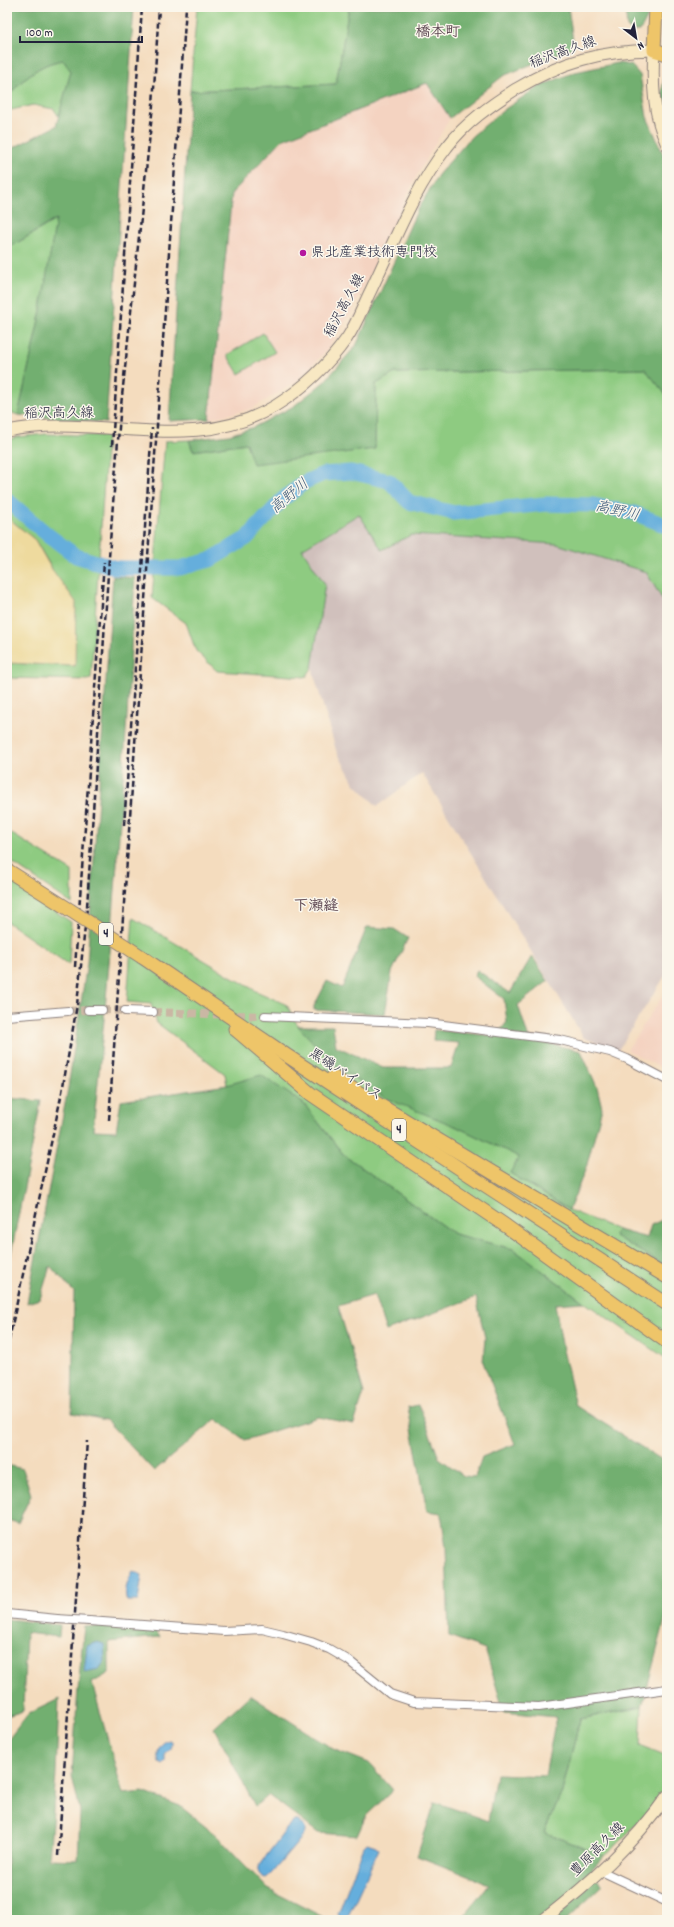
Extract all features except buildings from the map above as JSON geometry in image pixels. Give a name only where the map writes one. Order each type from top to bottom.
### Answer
[{"type":"main road","points":[[656,7],[652,82],[654,101],[661,131],[667,145]]},
{"type":"main road","points":[[654,50],[667,54]]},
{"type":"main road","name":"稲沢高久線","points":[[7,431],[52,426],[168,432],[191,431],[234,424],[274,407],[312,378],[336,352],[348,335],[411,205],[447,147],[467,126],[486,109],[510,93],[561,67],[609,52],[654,50]]},
{"type":"main road","name":"黒磯バイパス","points":[[7,870],[142,957],[286,1055],[663,1302]]},
{"type":"main road","name":"4","points":[[200,996],[265,1056],[311,1094],[506,1226],[667,1342]]},
{"type":"main road","name":"4","points":[[286,1055],[327,1073],[361,1092],[667,1277]]},
{"type":"main road","name":"豊原高久線","points":[[543,1920],[601,1871],[638,1832],[667,1796]]},
{"type":"street","points":[[88,1010],[102,1010]]},
{"type":"street","points":[[7,1016],[68,1011]]},
{"type":"street","points":[[125,1012],[153,1012]]},
{"type":"street","points":[[265,1016],[326,1017],[428,1024],[542,1037],[610,1052],[627,1059],[667,1080]]},
{"type":"street","points":[[7,1614],[224,1631],[262,1629],[311,1642],[329,1649],[348,1660],[390,1694],[414,1702],[539,1707],[667,1689]]},
{"type":"street","points":[[601,1871],[667,1902]]},
{"type":"shaded area","name":"県北産業技術専門校","points":[[427,83],[450,118],[415,179],[351,313],[326,351],[296,382],[251,409],[209,419],[232,193],[282,140]]},
{"type":"shaded area","points":[[359,514],[383,550],[411,535],[557,544],[647,572],[667,607],[667,679],[661,719],[667,730],[667,973],[618,1050],[584,1038],[422,773],[377,806],[354,783],[336,750],[312,668],[325,584],[302,549]]},
{"type":"shaded area","points":[[667,989],[667,1071],[627,1050]]},
{"type":"green space","points":[[7,7],[134,7],[106,423],[18,415],[40,315],[56,219],[7,249],[7,151],[56,126],[71,71],[63,60],[46,65],[25,78],[7,97]]},
{"type":"green space","points":[[197,7],[349,7],[336,84],[190,91]]},
{"type":"green space","points":[[349,7],[568,7],[574,47],[503,76],[450,118],[427,83],[282,140],[232,193],[209,419],[169,421],[190,91],[336,84]]},
{"type":"green space","points":[[625,7],[647,7],[647,18],[640,31],[632,31],[627,27]]},
{"type":"green space","points":[[63,60],[71,71],[59,117],[54,109],[33,105],[7,111],[7,97],[25,78],[46,65]]},
{"type":"green space","points":[[618,63],[631,65],[640,75],[647,117],[667,163],[667,396],[645,369],[395,373],[376,384],[375,449],[253,464],[246,443],[193,451],[189,440],[229,435],[254,427],[294,406],[324,382],[356,346],[416,213],[438,175],[472,136],[505,109],[538,87],[575,72]]},
{"type":"green space","points":[[667,71],[667,126],[662,91]]},
{"type":"green space","points":[[57,219],[40,315],[18,415],[7,411],[7,249]]},
{"type":"green space","points":[[263,333],[275,352],[239,374],[227,355]]},
{"type":"green space","points":[[645,369],[667,396],[667,607],[646,572],[557,544],[411,535],[382,550],[359,514],[302,549],[325,584],[312,668],[306,677],[217,671],[196,651],[186,623],[152,598],[165,441],[189,440],[193,451],[246,443],[375,448],[376,384],[395,373]]},
{"type":"green space","points":[[46,434],[107,436],[91,679],[87,680],[7,678],[7,663],[75,666],[51,567],[35,540],[7,517],[7,440],[18,437]]},
{"type":"green space","points":[[113,576],[135,578],[118,854],[107,992],[93,1130],[116,1131],[121,1101],[227,1085],[261,1075],[304,1104],[343,1154],[454,1234],[513,1249],[584,1302],[555,1304],[563,1350],[576,1406],[667,1463],[667,1612],[642,1707],[580,1719],[562,1792],[544,1832],[604,1856],[592,1869],[602,1886],[566,1920],[461,1920],[489,1884],[417,1856],[435,1802],[488,1821],[496,1774],[545,1776],[556,1717],[504,1712],[485,1649],[449,1636],[446,1548],[441,1513],[427,1511],[408,1407],[419,1405],[439,1458],[464,1476],[475,1477],[482,1457],[515,1444],[483,1362],[485,1338],[476,1297],[386,1331],[374,1295],[338,1306],[364,1393],[354,1424],[318,1417],[245,1440],[216,1419],[154,1471],[106,1420],[72,1413],[74,1292],[50,1266],[40,1299],[27,1303],[68,1088],[87,963]]},
{"type":"green space","points":[[7,831],[72,871],[72,904],[7,859]]},
{"type":"green space","points":[[7,878],[71,922],[69,965],[7,922]]},
{"type":"green space","points":[[133,918],[256,991],[287,1005],[298,1026],[455,1126],[520,1157],[510,1173],[569,1210],[618,1230],[613,1235],[667,1267],[667,1359],[584,1302],[513,1249],[454,1234],[343,1154],[304,1104],[261,1076],[227,1085],[225,1074],[157,1023],[151,1004],[127,1002]]},
{"type":"green space","points":[[367,927],[394,929],[408,938],[392,972],[385,1014],[314,1010],[314,1006],[327,981],[342,988]]},
{"type":"green space","points":[[532,956],[548,981],[518,1005],[529,1039],[581,1051],[597,1087],[602,1108],[586,1168],[569,1210],[510,1173],[519,1157],[455,1126],[387,1099],[333,1064],[298,1026],[333,1026],[336,1046],[383,1068],[451,1068],[459,1043],[433,1041],[434,1030],[496,1036],[507,1022],[504,999],[474,976],[477,970],[510,993]]},
{"type":"green space","points":[[7,1098],[41,1101],[7,1274]]},
{"type":"green space","points":[[662,1220],[667,1232],[667,1267],[613,1235],[618,1230],[647,1238],[651,1225]]},
{"type":"green space","points":[[7,1465],[23,1469],[31,1495],[18,1523],[7,1520]]},
{"type":"green space","points":[[7,1619],[60,1625],[59,1637],[26,1633],[23,1711],[7,1716]]},
{"type":"green space","points":[[84,1626],[155,1630],[160,1637],[109,1642],[109,1673],[92,1683],[123,1794],[143,1792],[180,1806],[217,1836],[268,1889],[323,1917],[323,1920],[7,1920],[7,1741],[28,1714],[59,1699],[56,1774],[49,1859],[78,1860],[80,1811],[72,1776]]},
{"type":"green space","points":[[250,1695],[333,1749],[369,1763],[393,1790],[366,1816],[357,1836],[318,1833],[269,1795],[255,1806],[214,1728]]},
{"type":"green space","points":[[642,1707],[640,1745],[667,1756],[668,1781],[656,1802],[639,1822],[604,1856],[544,1832],[562,1792],[580,1719]]},
{"type":"sand","points":[[7,517],[35,540],[51,568],[76,602],[75,666],[7,663]]},
{"type":"water","points":[[133,1571],[142,1575],[138,1601],[127,1601],[126,1590]]},
{"type":"water","points":[[97,1642],[104,1644],[105,1661],[99,1669],[84,1672],[87,1646]]},
{"type":"water","points":[[169,1740],[172,1741],[172,1747],[165,1753],[165,1762],[162,1764],[159,1762],[158,1751],[163,1743]]},
{"type":"water","points":[[294,1821],[298,1821],[303,1826],[305,1829],[304,1835],[271,1874],[266,1878],[262,1877],[259,1873],[258,1867]]},
{"type":"water","points":[[367,1843],[376,1846],[379,1849],[349,1914],[342,1920],[338,1914],[364,1846]]},
{"type":"waterway","name":"高野川","points":[[7,500],[48,535],[76,556],[116,568],[180,568],[210,560],[247,538],[283,499],[305,482],[323,474],[351,472],[389,481],[409,502],[454,513],[545,504],[593,505],[634,513],[667,526]]},
{"type":"tunnel","points":[[68,1011],[88,1010]]},
{"type":"tunnel","points":[[102,1010],[125,1011]]},
{"type":"tunnel","points":[[153,1012],[265,1016]]},
{"type":"railway","points":[[112,446],[142,7]]},
{"type":"railway","points":[[7,1349],[62,1092],[77,1005],[87,907],[110,542],[120,415],[153,105],[159,7]]},
{"type":"railway","points":[[109,1120],[186,7]]},
{"type":"railway","points":[[124,825],[152,428]]},
{"type":"railway","points":[[75,967],[104,562]]},
{"type":"railway","points":[[58,1856],[87,1441]]},
{"type":"place","name":"県北産業技術専門校","points":[[303,253]]},
{"type":"district","name":"橋本町","points":[[438,33]]},
{"type":"district","name":"下瀬縫","points":[[316,907]]}]
